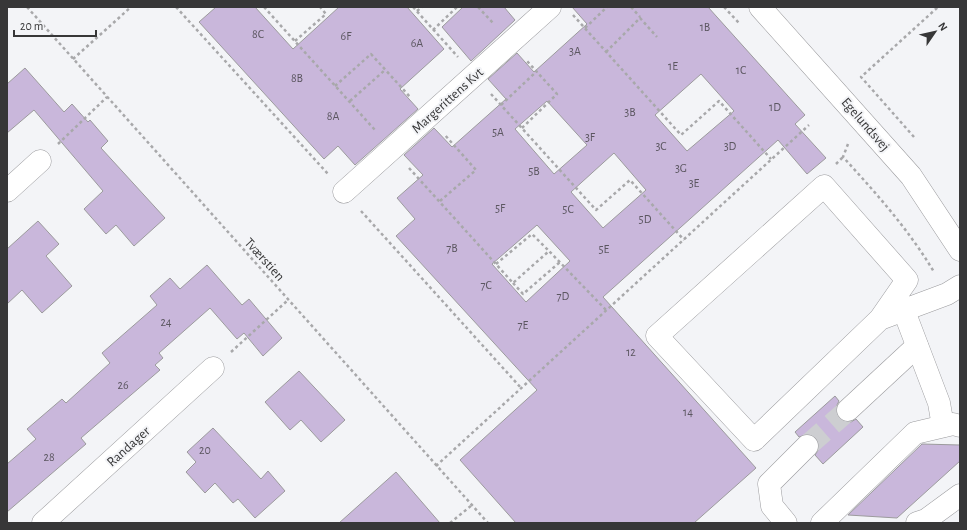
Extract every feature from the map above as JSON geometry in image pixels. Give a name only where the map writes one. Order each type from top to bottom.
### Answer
[{"type":"street","name":"Egelundsvej","points":[[760,7],[911,176],[960,250]]},
{"type":"street","name":"Margerittens Kvt","points":[[344,192],[511,42],[560,10]]},
{"type":"street","points":[[7,191],[40,161]]},
{"type":"street","points":[[880,320],[907,280],[824,186],[657,336],[754,440],[880,320],[904,312],[954,290]]},
{"type":"street","points":[[822,523],[915,433],[952,426],[939,403],[904,312]]},
{"type":"street","points":[[848,410],[917,346]]},
{"type":"street","name":"Randager","points":[[43,523],[213,368]]},
{"type":"street","points":[[786,523],[772,506],[770,484],[807,446]]},
{"type":"street","points":[[917,523],[926,520],[960,495]]},
{"type":"path","name":"Tværstien","points":[[27,7],[488,523]]},
{"type":"path","points":[[73,59],[131,7]]},
{"type":"path","points":[[264,7],[523,294],[560,262]]},
{"type":"path","points":[[295,41],[326,14],[320,7]]},
{"type":"path","points":[[413,7],[596,210],[630,180],[684,240]]},
{"type":"path","points":[[417,11],[422,7]]},
{"type":"path","points":[[433,30],[457,7]]},
{"type":"path","points":[[585,28],[607,7]]},
{"type":"path","points":[[632,7],[657,37]]},
{"type":"path","points":[[724,7],[740,24]]},
{"type":"path","points":[[914,137],[860,77],[938,7]]},
{"type":"path","points":[[560,10],[585,28],[681,136],[719,101],[771,159]]},
{"type":"path","points":[[606,52],[640,18]]},
{"type":"path","points":[[511,42],[557,94],[522,128]]},
{"type":"path","points":[[335,86],[371,54],[428,116],[476,170],[440,202]]},
{"type":"path","points":[[350,101],[385,70]]},
{"type":"path","points":[[501,105],[537,71]]},
{"type":"path","points":[[40,161],[107,97]]},
{"type":"path","points":[[436,466],[809,125]]},
{"type":"path","points":[[848,143],[843,157],[882,200],[954,290]]},
{"type":"path","points":[[496,264],[532,234],[607,311]]},
{"type":"path","points":[[513,283],[549,252]]},
{"type":"path","points":[[213,368],[288,300]]},
{"type":"path","points":[[450,523],[472,505]]},
{"type":"building","points":[[216,7],[255,7],[293,49],[339,7],[407,7],[444,49],[400,89],[418,109],[355,165],[338,146],[324,159],[199,22]]},
{"type":"building","points":[[463,7],[504,7],[515,20],[471,61],[442,27]]},
{"type":"building","points":[[572,7],[708,7],[805,115],[795,124],[826,158],[807,174],[778,140],[603,297],[756,468],[694,523],[516,523],[460,460],[537,390],[396,236],[415,219],[397,198],[423,175],[404,155],[434,128],[452,147],[506,99],[488,79],[517,53],[534,72],[587,24]],"holes":[[[701,74],[734,111],[687,151],[655,115]],[[547,101],[587,145],[554,174],[515,129]],[[614,153],[646,190],[603,228],[571,192]],[[537,225],[570,261],[526,302],[492,264]]]},
{"type":"building","points":[[25,68],[64,112],[72,104],[88,122],[90,120],[108,141],[101,148],[165,218],[134,246],[116,225],[106,234],[84,209],[103,191],[34,110],[7,133],[7,84]]},
{"type":"building","points":[[38,221],[59,244],[46,256],[72,286],[42,313],[22,290],[7,304],[7,249]]},
{"type":"building","points":[[207,265],[242,305],[249,299],[282,338],[263,356],[244,333],[237,339],[210,308],[159,353],[163,358],[155,365],[160,370],[81,438],[86,444],[7,512],[7,464],[36,439],[27,429],[62,399],[66,403],[110,363],[102,353],[157,305],[150,296],[170,278],[180,289]]},
{"type":"building","points":[[299,371],[345,420],[321,442],[301,420],[290,430],[265,402]]},
{"type":"building","points":[[835,396],[839,401],[836,407],[836,413],[839,418],[845,422],[851,422],[856,419],[863,427],[823,464],[815,455],[819,449],[819,443],[816,437],[810,434],[799,437],[795,432]]},
{"type":"building","points":[[213,428],[261,479],[268,471],[285,491],[255,518],[238,499],[233,503],[215,483],[205,493],[186,472],[196,462],[187,452]]},
{"type":"building","points":[[922,444],[960,445],[960,461],[897,518],[848,515]]},
{"type":"building","points":[[396,472],[440,523],[339,523]]},
{"type":"tunnel","points":[[807,446],[848,410]]}]
